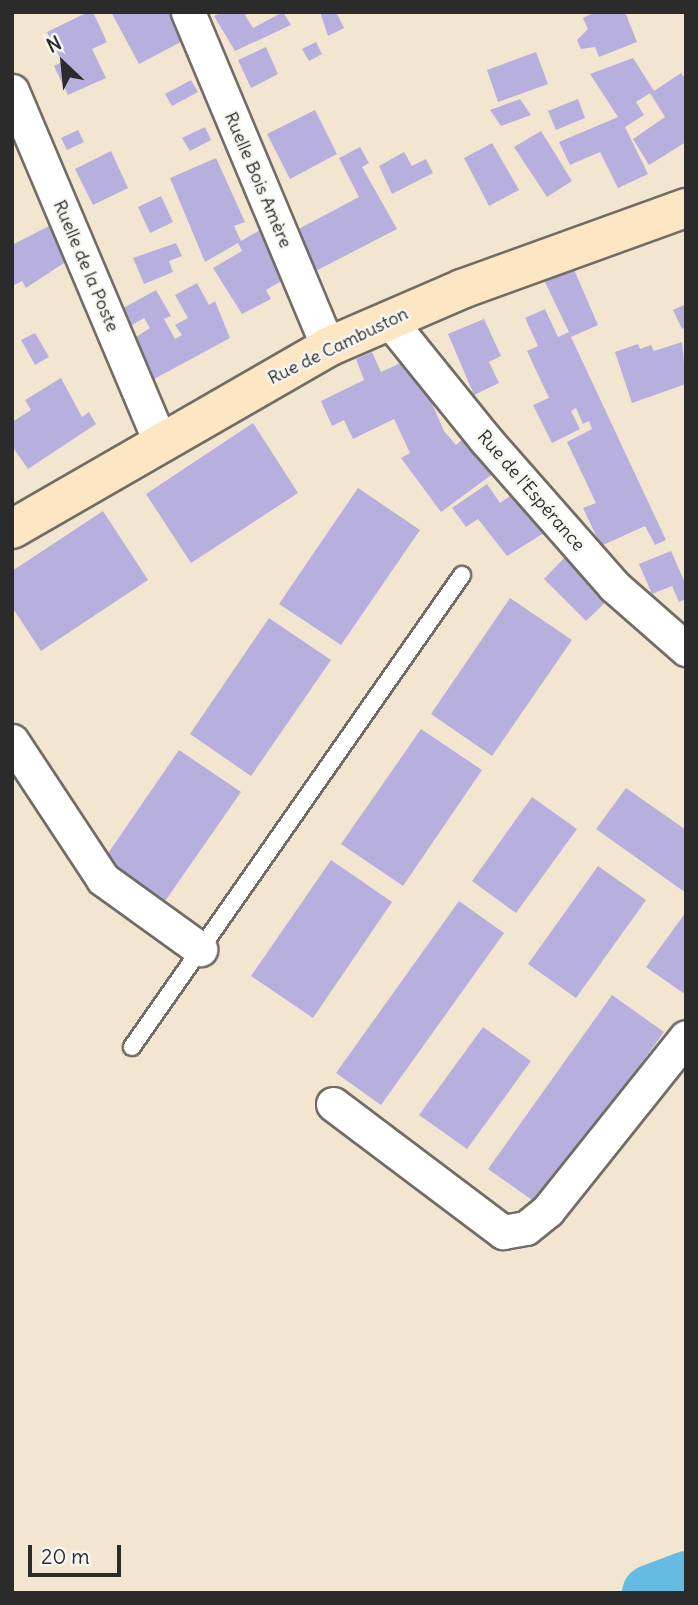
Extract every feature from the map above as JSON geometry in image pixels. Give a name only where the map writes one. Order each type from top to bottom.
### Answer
[{"type":"main road","name":"Rue de Cambuston","points":[[12,528],[328,347],[462,289],[686,208]]},
{"type":"street","name":"Ruelle Bois Amère","points":[[188,12],[328,347]]},
{"type":"street","name":"Ruelle de la Poste","points":[[12,91],[160,441]]},
{"type":"street","name":"Rue de l'Espérance","points":[[389,320],[485,439],[614,586],[686,649]]},
{"type":"street","points":[[12,741],[103,878],[200,949]]},
{"type":"street","points":[[333,1104],[503,1233],[526,1228],[548,1210],[686,1037]]},
{"type":"lane","points":[[132,1047],[462,575]]},
{"type":"building","points":[[93,12],[107,42],[92,49],[106,78],[68,95],[54,66],[62,62],[47,32]]},
{"type":"building","points":[[111,12],[182,12],[194,35],[139,64]]},
{"type":"building","points":[[222,12],[249,12],[245,15],[253,28],[283,12],[291,25],[235,51],[214,16]]},
{"type":"building","points":[[320,12],[336,12],[344,28],[328,36]]},
{"type":"building","points":[[595,12],[625,12],[637,42],[599,57],[595,47],[581,49],[577,40],[588,29],[583,18]]},
{"type":"building","points":[[316,42],[322,54],[309,61],[302,49]]},
{"type":"building","points":[[266,47],[278,74],[251,88],[238,60]]},
{"type":"building","points":[[536,52],[548,84],[498,102],[487,70]]},
{"type":"building","points":[[633,58],[654,91],[681,73],[686,80],[686,142],[649,165],[633,139],[665,117],[650,93],[636,102],[644,115],[625,127],[648,174],[618,188],[600,152],[570,165],[559,142],[618,117],[590,74]]},
{"type":"building","points":[[191,80],[198,92],[172,106],[165,94]]},
{"type":"building","points":[[520,99],[531,115],[501,126],[490,110]]},
{"type":"building","points":[[578,99],[585,118],[556,130],[548,111]]},
{"type":"building","points":[[315,110],[337,154],[290,179],[267,134]]},
{"type":"building","points":[[205,127],[211,140],[190,151],[182,138]]},
{"type":"building","points":[[78,130],[84,142],[67,150],[61,138]]},
{"type":"building","points":[[541,131],[572,181],[547,197],[514,147]]},
{"type":"building","points":[[492,143],[519,190],[489,206],[464,158]]},
{"type":"building","points":[[360,147],[369,163],[362,167],[397,229],[306,276],[289,234],[359,197],[339,158]]},
{"type":"building","points":[[111,151],[128,188],[93,205],[75,169]]},
{"type":"building","points":[[404,152],[412,166],[426,159],[433,173],[392,194],[379,166]]},
{"type":"building","points":[[216,158],[245,222],[234,226],[241,241],[270,224],[292,275],[266,290],[271,299],[242,314],[213,268],[242,251],[238,243],[205,262],[170,178]]},
{"type":"building","points":[[161,196],[173,222],[150,233],[138,207]]},
{"type":"building","points":[[59,221],[73,257],[26,288],[22,281],[12,286],[12,245]]},
{"type":"building","points":[[176,243],[182,256],[169,261],[173,272],[144,284],[133,258]]},
{"type":"building","points":[[572,265],[598,325],[571,337],[666,540],[655,545],[645,526],[601,546],[583,508],[596,503],[567,442],[592,429],[589,421],[583,424],[576,408],[571,411],[580,429],[552,443],[533,405],[549,398],[527,351],[538,346],[525,318],[545,309],[558,337],[569,332],[543,278]]},
{"type":"building","points":[[197,283],[209,305],[215,301],[230,338],[143,385],[133,339],[150,328],[144,318],[117,334],[109,316],[156,290],[171,316],[164,319],[175,339],[182,335],[175,325],[188,318],[175,295]]},
{"type":"building","points":[[686,304],[686,327],[682,329],[673,310]]},
{"type":"building","points":[[484,319],[501,356],[489,362],[499,383],[474,395],[448,334]]},
{"type":"building","points":[[35,333],[49,357],[35,365],[21,340]]},
{"type":"building","points":[[682,342],[686,384],[632,403],[615,352],[638,344],[640,349],[651,345],[654,351]]},
{"type":"building","points":[[372,352],[381,372],[405,361],[416,383],[422,381],[444,431],[456,445],[463,439],[485,464],[494,457],[502,467],[441,512],[401,458],[410,453],[394,419],[353,439],[344,420],[332,426],[321,401],[364,380],[356,359]]},
{"type":"building","points":[[61,378],[82,417],[89,412],[96,424],[28,469],[12,446],[12,422],[31,410],[25,400]]},
{"type":"building","points":[[253,423],[298,493],[191,563],[146,494]]},
{"type":"building","points":[[487,484],[500,503],[517,491],[547,531],[507,556],[478,519],[466,527],[452,508]]},
{"type":"building","points":[[358,488],[420,530],[341,645],[279,604]]},
{"type":"building","points":[[103,511],[148,580],[41,651],[12,607],[12,571]]},
{"type":"building","points":[[671,551],[686,585],[686,599],[679,602],[672,586],[652,594],[639,564]]},
{"type":"building","points":[[568,554],[611,597],[586,621],[544,579]]},
{"type":"building","points":[[510,598],[572,640],[492,756],[431,714]]},
{"type":"building","points":[[269,618],[331,660],[251,776],[190,734]]},
{"type":"building","points":[[421,729],[482,770],[403,886],[341,844]]},
{"type":"building","points":[[179,750],[241,792],[161,907],[100,865]]},
{"type":"building","points":[[626,788],[686,830],[686,893],[596,829]]},
{"type":"building","points":[[532,797],[577,829],[516,913],[472,881]]},
{"type":"building","points":[[331,860],[392,902],[313,1018],[251,976]]},
{"type":"building","points":[[598,866],[646,900],[576,998],[528,964]]},
{"type":"building","points":[[459,901],[504,933],[381,1105],[336,1073]]},
{"type":"building","points":[[686,912],[686,995],[646,967]]},
{"type":"building","points":[[612,995],[664,1032],[539,1205],[488,1169]]},
{"type":"building","points":[[483,1027],[531,1061],[467,1149],[419,1115]]},
{"type":"waterway","points":[[650,1593],[686,1579]]}]
